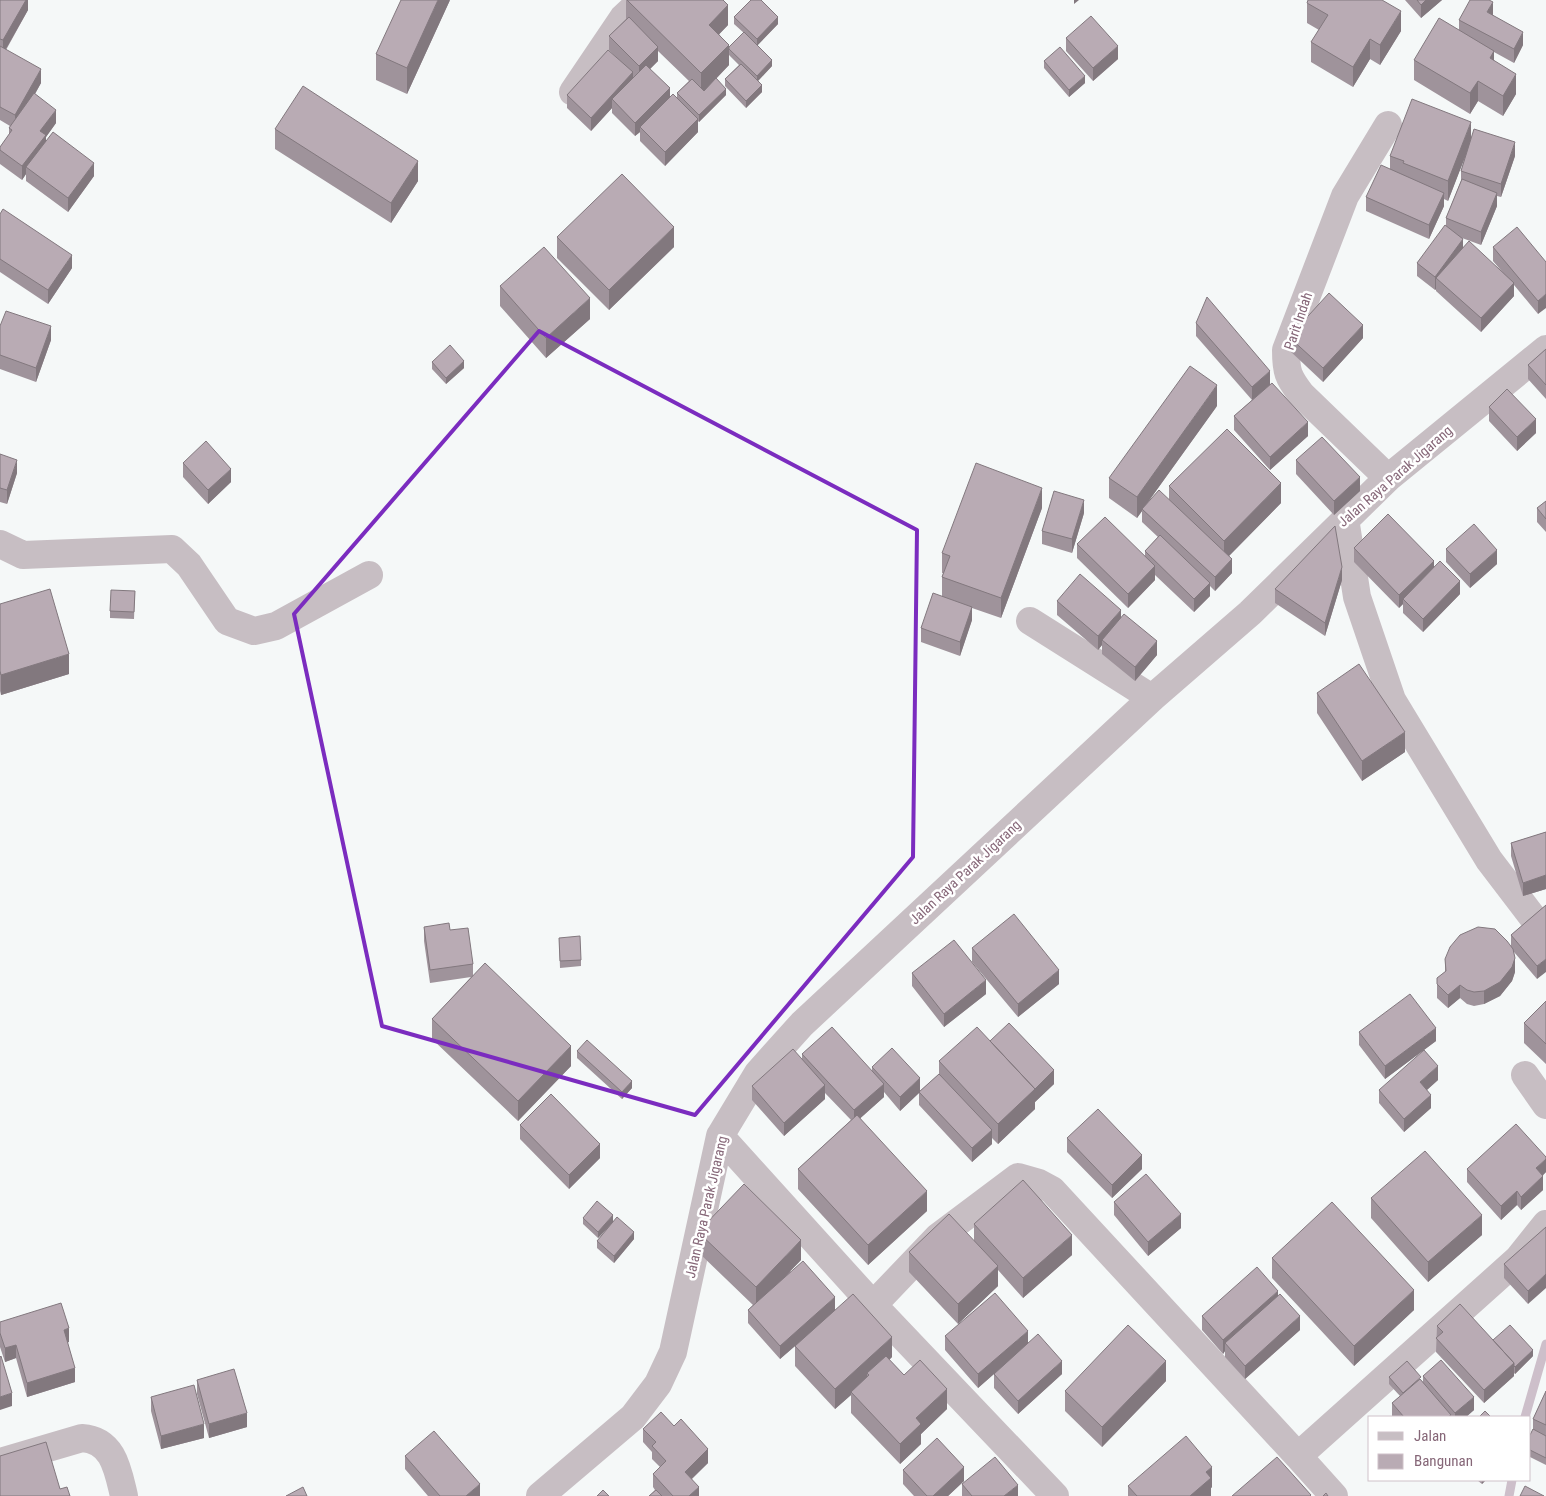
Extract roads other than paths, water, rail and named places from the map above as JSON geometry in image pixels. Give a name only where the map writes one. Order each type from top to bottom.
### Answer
[{"type":"street","points":[[573,92],[623,18],[642,0]]},
{"type":"street","name":"Parit Indah","points":[[1388,125],[1345,196],[1286,350],[1289,379],[1301,394],[1388,478]]},
{"type":"street","name":"Jalan Raya Parak Jigarang","points":[[540,1496],[633,1417],[658,1384],[673,1352],[720,1136],[758,1073],[802,1024],[1152,698],[1250,613],[1388,478],[1546,349]]},
{"type":"street","points":[[1345,518],[1357,597],[1392,700],[1489,860],[1534,919]]},
{"type":"street","points":[[0,544],[23,555],[172,549],[189,565],[227,621],[254,631],[276,626],[369,575]]},
{"type":"street","points":[[1030,621],[1152,698]]},
{"type":"street","points":[[1525,1075],[1546,1105]]},
{"type":"street","points":[[720,1136],[873,1305],[1055,1496]]},
{"type":"street","points":[[873,1305],[938,1237],[1018,1177],[1039,1183],[1052,1190],[1334,1496]]},
{"type":"street","points":[[1298,1456],[1422,1347],[1518,1259],[1546,1224]]},
{"type":"street","points":[[0,1462],[82,1438],[90,1439],[100,1443],[110,1451],[115,1461],[124,1496]]},
{"type":"waterway","points":[[1525,1416],[1546,1344]]},
{"type":"waterway","points":[[1509,1496],[1512,1481]]}]
